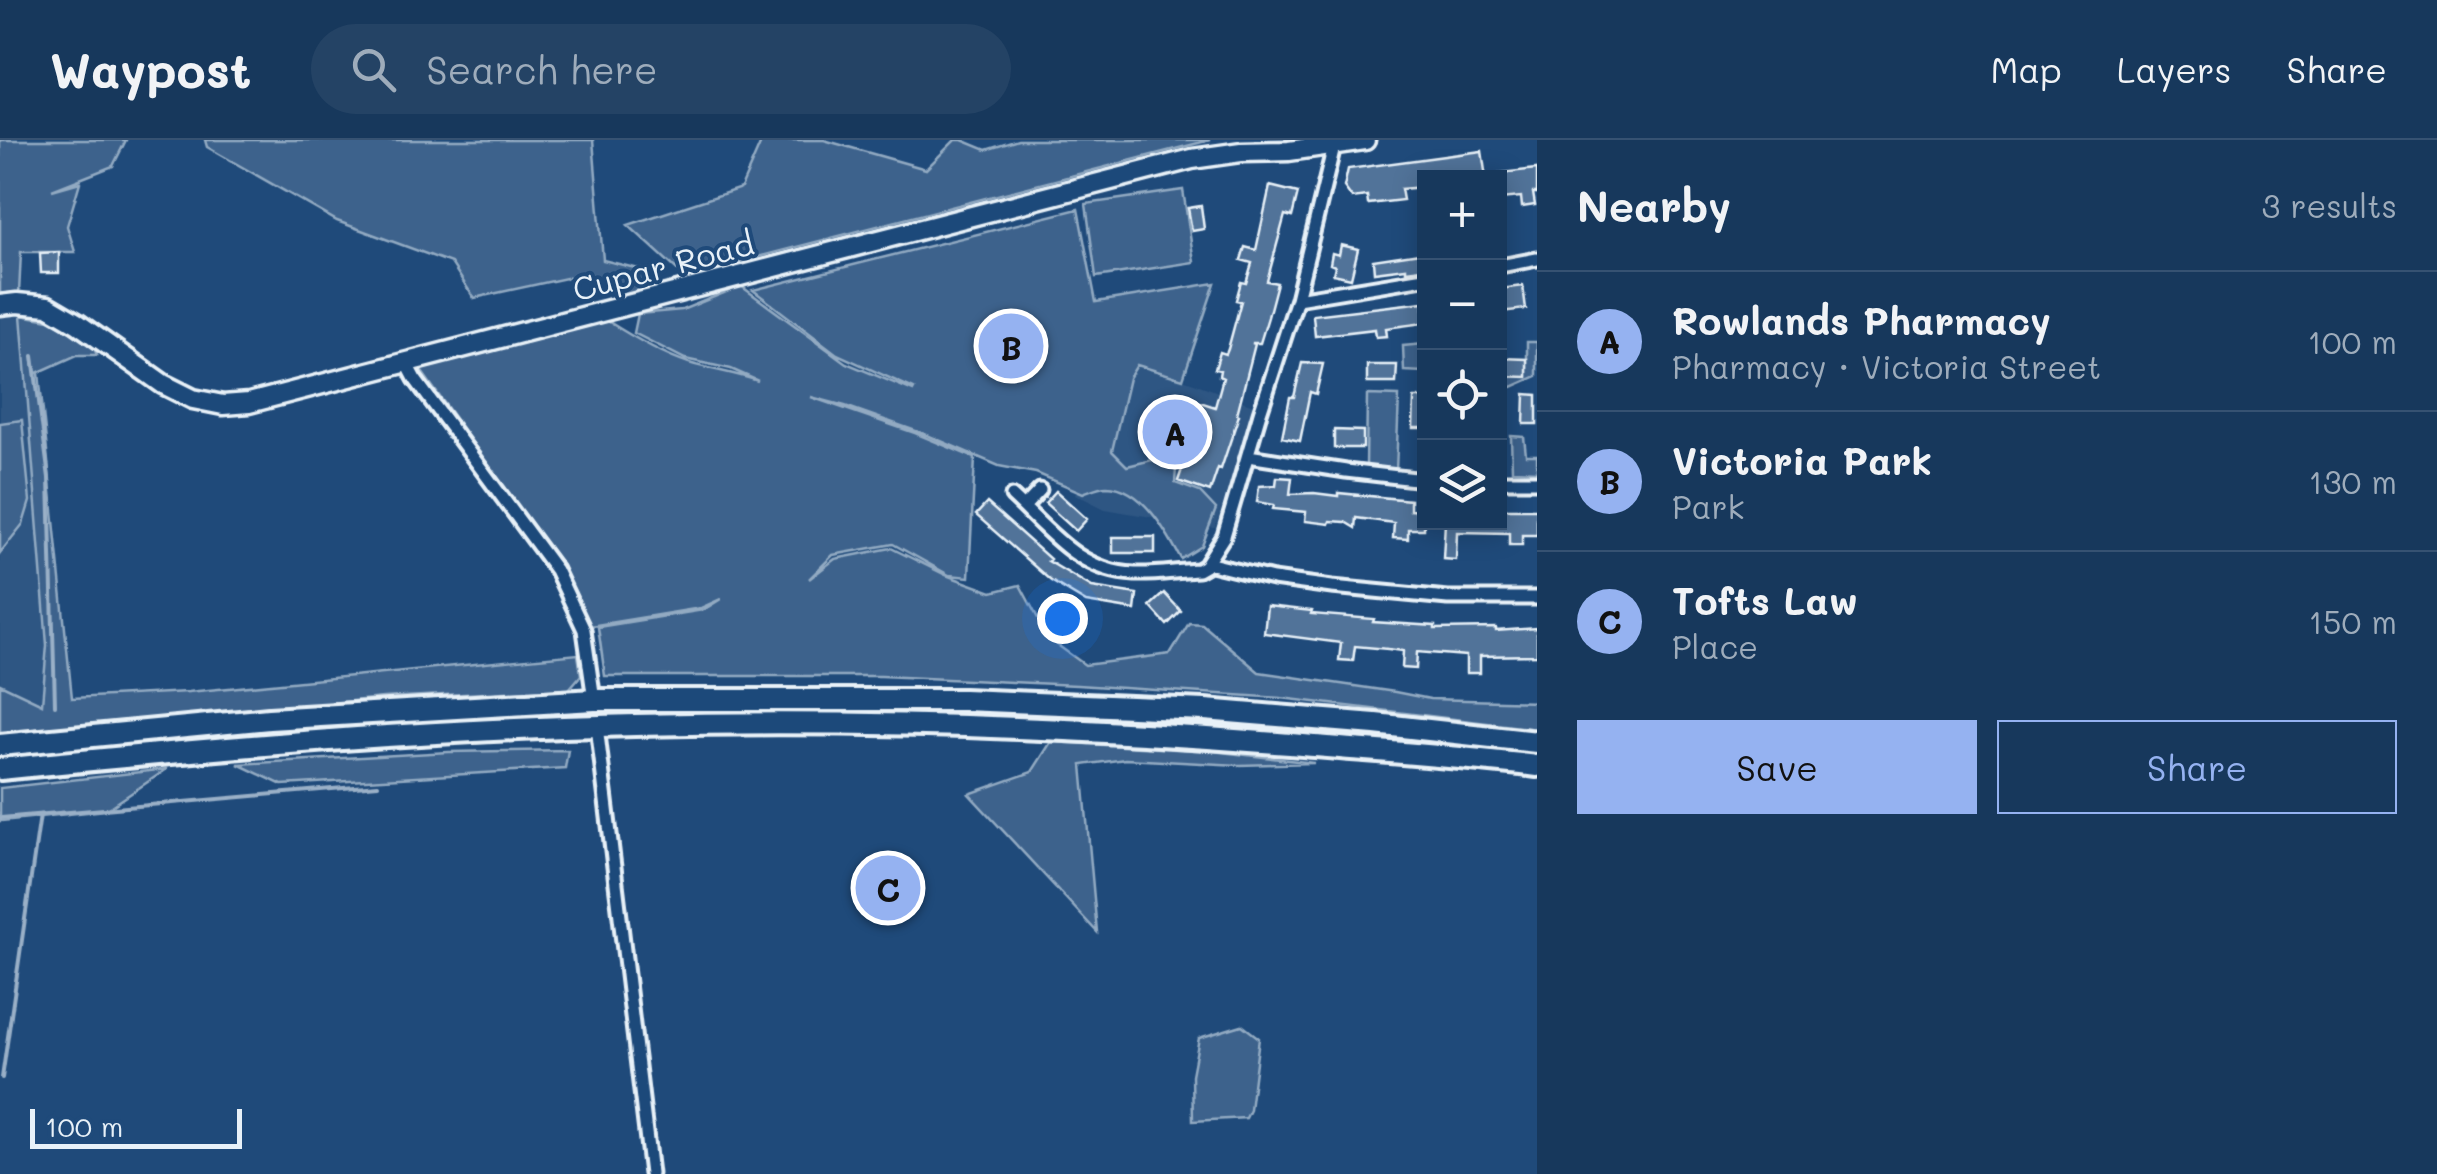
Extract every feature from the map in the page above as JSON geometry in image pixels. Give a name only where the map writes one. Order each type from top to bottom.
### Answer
[{"type":"highway","points":[[0,745],[269,719],[594,700],[964,700],[1205,710],[1537,742]]},
{"type":"highway","points":[[0,770],[243,746],[436,733],[597,726],[886,724],[1065,729],[1537,766]]},
{"type":"main road","name":"Cupar Road","points":[[0,304],[48,306],[162,384],[193,399],[223,406],[250,403],[1192,158],[1364,140]]},
{"type":"street","points":[[1012,496],[1070,552],[1104,569],[1135,574],[1198,570],[1206,563],[1224,536],[1296,299],[1335,142]]},
{"type":"street","points":[[1507,265],[1537,260]]},
{"type":"street","points":[[1296,299],[1417,279]]},
{"type":"street","points":[[406,362],[414,379],[556,570],[584,630],[594,700]]},
{"type":"street","points":[[1248,456],[1417,479]]},
{"type":"street","points":[[1507,481],[1537,482]]},
{"type":"street","points":[[1024,507],[1040,490]]},
{"type":"street","points":[[1206,563],[1273,579],[1332,587],[1448,598],[1537,598]]},
{"type":"street","points":[[597,726],[651,1174]]},
{"type":"shaded area","points":[[0,140],[126,140],[113,166],[52,190],[80,182],[67,226],[75,252],[21,252],[19,294],[0,293]]},
{"type":"shaded area","points":[[205,140],[593,140],[603,260],[651,272],[655,286],[631,297],[580,275],[474,298],[451,263],[337,221],[207,147]]},
{"type":"shaded area","points":[[762,140],[824,140],[926,169],[955,140],[986,150],[1018,140],[1210,140],[684,276],[628,225],[741,188]]},
{"type":"shaded area","points":[[1183,190],[1194,262],[1096,277],[1086,204]]},
{"type":"shaded area","points":[[1078,209],[1096,302],[1215,283],[1183,379],[1137,365],[1129,378],[1112,451],[1127,466],[1152,460],[1176,468],[1175,483],[1200,492],[1216,509],[1202,546],[1181,559],[1152,512],[1120,488],[1104,486],[1083,493],[1036,473],[999,466],[927,435],[811,397],[975,458],[969,577],[949,575],[893,544],[833,555],[809,579],[835,559],[891,548],[946,575],[992,592],[1020,585],[1049,639],[1085,665],[1170,654],[1189,623],[1202,624],[1259,672],[1430,699],[1537,702],[1537,729],[1281,698],[1077,685],[881,676],[605,676],[598,627],[703,610],[721,599],[701,608],[590,626],[567,576],[420,369],[606,320],[678,359],[758,381],[731,369],[685,359],[634,333],[638,314],[682,310],[741,286],[846,363],[913,391],[837,354],[753,290]]},
{"type":"shaded area","points":[[20,315],[51,601],[41,711],[0,714],[0,317]]},
{"type":"shaded area","points":[[21,315],[49,320],[92,344],[97,355],[77,355],[37,373],[72,698],[188,692],[578,654],[581,675],[569,689],[383,698],[0,735],[0,684],[42,704],[47,645]]},
{"type":"shaded area","points":[[1527,342],[1537,342],[1537,376],[1507,387],[1507,376],[1527,376]]},
{"type":"shaded area","points":[[1417,345],[1417,372],[1404,371],[1403,346]]},
{"type":"shaded area","points":[[1121,361],[1256,406],[1215,528],[1105,509],[1075,494]]},
{"type":"shaded area","points":[[1367,395],[1399,396],[1396,471],[1366,467]]},
{"type":"shaded area","points":[[22,420],[30,501],[23,524],[0,553],[0,423]]},
{"type":"shaded area","points":[[1511,436],[1524,437],[1526,455],[1537,455],[1537,471],[1512,470]]},
{"type":"shaded area","points":[[506,715],[541,717],[518,722],[0,763],[0,753],[316,725]]},
{"type":"shaded area","points":[[1051,742],[1212,751],[1314,763],[1239,765],[1125,759],[1082,765],[1097,932],[969,794],[1032,772]]},
{"type":"shaded area","points":[[568,750],[565,768],[282,785],[238,764],[449,752]]},
{"type":"shaded area","points":[[167,769],[106,810],[0,821],[0,788]]},
{"type":"shaded area","points":[[1242,1025],[1259,1038],[1246,1118],[1193,1121],[1192,1075],[1199,1038]]},
{"type":"building","points":[[1482,151],[1485,170],[1417,170],[1417,188],[1401,189],[1403,200],[1368,204],[1367,196],[1352,198],[1344,187],[1348,169]]},
{"type":"building","points":[[1537,169],[1535,205],[1522,207],[1521,197],[1507,198],[1507,172]]},
{"type":"building","points":[[1270,186],[1298,193],[1292,217],[1285,215],[1267,281],[1277,283],[1268,317],[1260,343],[1252,343],[1255,344],[1239,415],[1210,492],[1178,481],[1186,458],[1147,445],[1156,419],[1191,431],[1200,402],[1215,407],[1223,378],[1219,376],[1220,370],[1215,369],[1220,352],[1226,354],[1228,349],[1241,301],[1236,300],[1241,282],[1246,283],[1252,263],[1241,260],[1245,247],[1256,250]]},
{"type":"building","points":[[1201,206],[1204,229],[1192,231],[1188,208]]},
{"type":"building","points":[[1341,245],[1358,249],[1351,278],[1333,274],[1332,253],[1339,255]]},
{"type":"building","points":[[59,252],[59,273],[41,273],[40,253]]},
{"type":"building","points":[[1417,253],[1417,270],[1374,272],[1373,260]]},
{"type":"building","points":[[1523,286],[1526,309],[1507,311],[1507,288]]},
{"type":"building","points":[[1417,303],[1417,324],[1386,328],[1387,336],[1376,337],[1375,329],[1315,336],[1313,315]]},
{"type":"building","points":[[1507,358],[1527,359],[1527,377],[1507,376]]},
{"type":"building","points":[[1302,363],[1323,364],[1316,394],[1310,392],[1300,441],[1282,437]]},
{"type":"building","points":[[1367,365],[1397,365],[1396,383],[1367,383]]},
{"type":"building","points":[[1525,394],[1537,395],[1537,424],[1524,424]]},
{"type":"building","points":[[1414,398],[1417,398],[1417,428],[1413,428]]},
{"type":"building","points":[[1334,430],[1363,431],[1363,448],[1334,448]]},
{"type":"building","points":[[1277,477],[1292,478],[1290,494],[1338,493],[1410,500],[1410,510],[1417,510],[1417,529],[1408,529],[1408,539],[1393,538],[1394,523],[1356,518],[1355,528],[1345,522],[1305,521],[1306,512],[1273,509],[1274,505],[1257,502],[1259,486],[1276,485]]},
{"type":"building","points":[[1056,491],[1087,519],[1076,531],[1045,503]]},
{"type":"building","points":[[987,503],[1048,561],[1092,587],[1137,594],[1135,610],[1086,602],[1051,581],[976,515]]},
{"type":"building","points":[[1507,509],[1537,509],[1537,535],[1522,535],[1522,545],[1509,545],[1509,533],[1457,532],[1456,560],[1443,559],[1445,530],[1507,530]]},
{"type":"building","points":[[1113,537],[1155,537],[1155,553],[1113,553]]},
{"type":"building","points":[[1164,593],[1181,611],[1167,625],[1150,606]]},
{"type":"building","points":[[1267,606],[1435,629],[1537,628],[1537,655],[1480,656],[1480,673],[1466,673],[1466,656],[1417,652],[1416,669],[1402,668],[1403,651],[1355,646],[1353,661],[1339,660],[1341,643],[1264,633]]},
{"type":"waterway","points":[[33,356],[49,478],[55,705]]},
{"type":"waterway","points":[[1,818],[378,785]]},
{"type":"waterway","points":[[2,1078],[40,815]]},
{"type":"place","name":"Victoria Park","points":[[1011,346]]},
{"type":"place","name":"Rowlands Pharmacy","points":[[1175,432]]},
{"type":"place","name":"Tofts Law","points":[[888,888]]}]
